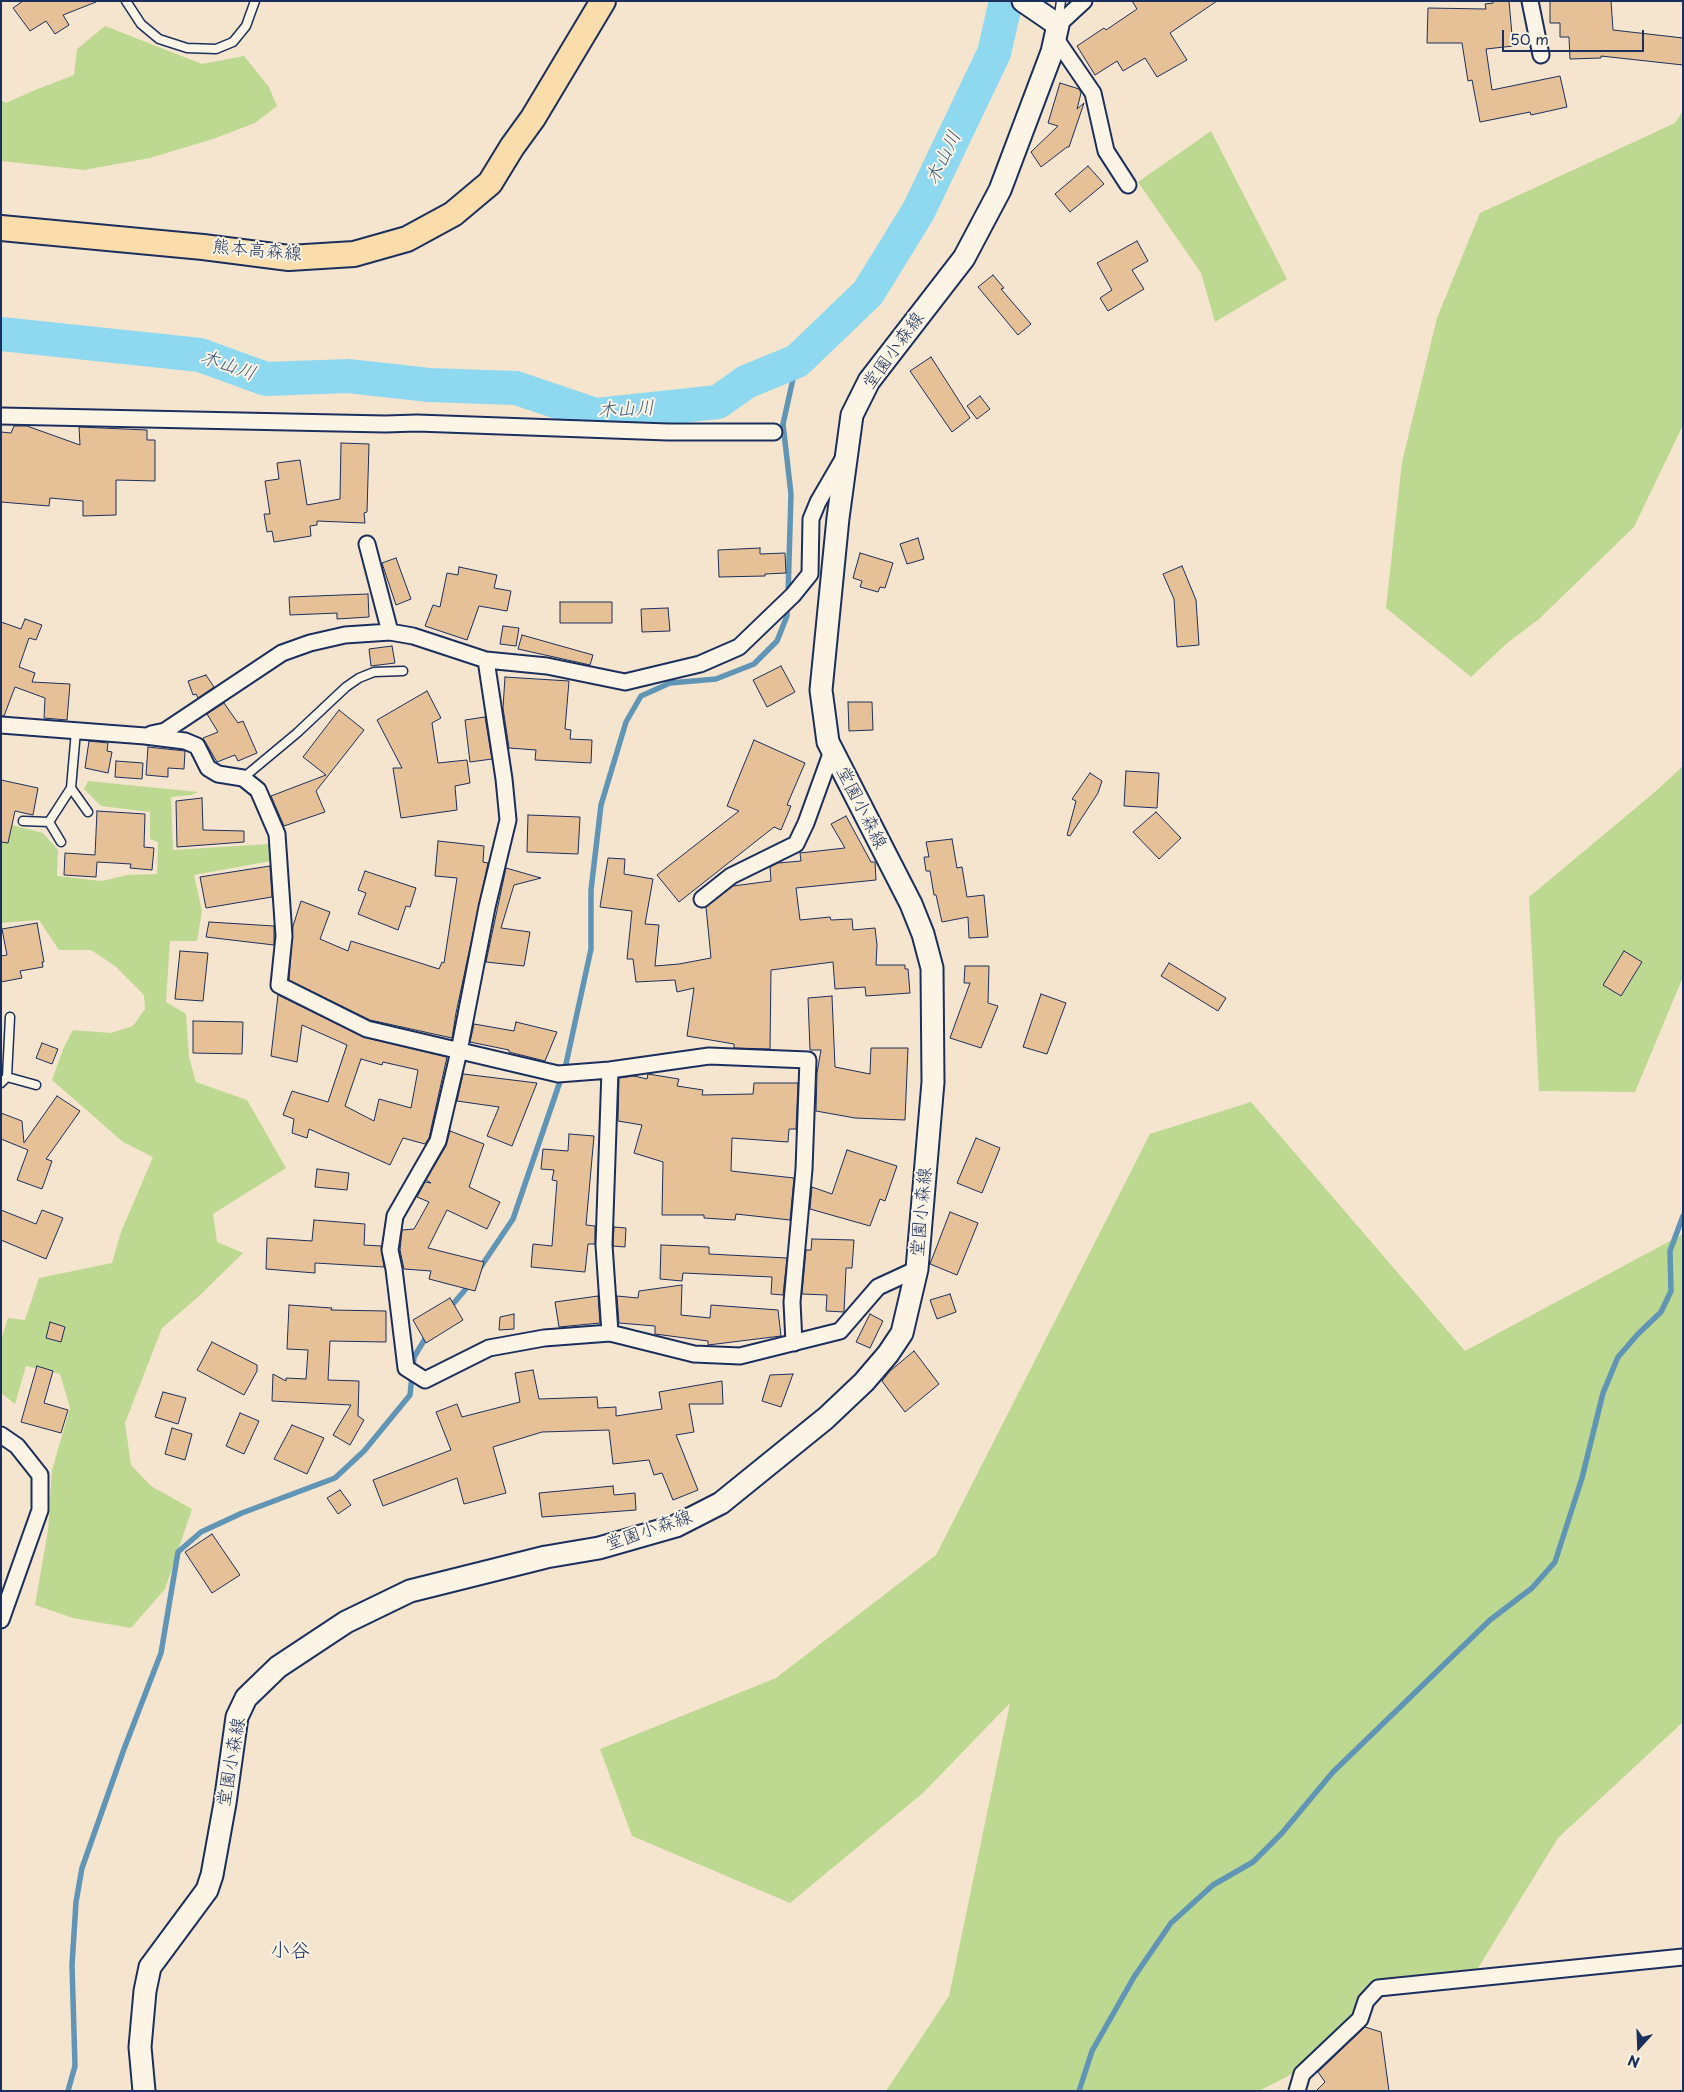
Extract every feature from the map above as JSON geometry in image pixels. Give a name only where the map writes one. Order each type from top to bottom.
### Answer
[{"type":"main road","name":"熊本高森線","points":[[1,228],[203,246],[289,258],[354,254],[407,239],[453,214],[490,183],[512,147],[533,118],[603,1]]},
{"type":"main road","points":[[1023,1],[1057,32]]},
{"type":"main road","name":"堂園小森線","points":[[144,2091],[140,2047],[144,1991],[150,1967],[207,1890],[212,1875],[225,1803],[237,1717],[246,1698],[278,1667],[346,1622],[410,1591],[546,1557],[599,1548],[676,1526],[721,1503],[826,1418],[864,1382],[888,1354],[902,1333],[917,1269],[933,1082],[932,968],[923,934],[911,904],[828,742],[821,690],[845,456],[852,416],[869,381],[964,258],[1000,190],[1057,32]]},
{"type":"street","points":[[1084,1],[1057,32],[1093,93],[1106,151],[1128,184]]},
{"type":"street","points":[[1530,1],[1541,55]]},
{"type":"street","points":[[1,416],[385,424],[417,423],[668,432],[774,432]]},
{"type":"street","points":[[145,736],[165,730],[282,653],[310,643],[345,635],[390,632],[413,636],[486,660],[547,666],[625,682],[700,664],[739,647],[793,595],[810,574],[811,519],[818,502],[845,456]]},
{"type":"street","points":[[367,544],[390,632]]},
{"type":"street","points":[[486,660],[504,778],[508,820],[487,907],[459,1051],[438,1141],[395,1216],[390,1250],[406,1368],[425,1380],[489,1348],[544,1338],[610,1333],[694,1354],[740,1356],[840,1331],[878,1288],[917,1269]]},
{"type":"street","points":[[1,725],[173,739],[197,746],[208,768],[218,774],[243,778],[258,790],[277,834],[284,936],[279,986],[367,1029],[558,1074],[610,1070],[709,1056],[808,1060],[804,1169],[792,1302],[794,1343]]},
{"type":"street","points":[[702,898],[732,876],[796,844],[806,823],[832,751]]},
{"type":"street","points":[[610,1070],[604,1245],[610,1333]]},
{"type":"street","points":[[1,1435],[17,1446],[40,1475],[40,1510],[1,1620]]},
{"type":"street","points":[[1297,2091],[1302,2074],[1360,2019],[1366,2001],[1378,1988],[1683,1957]]},
{"type":"lane","points":[[126,1],[141,24],[159,39],[187,48],[216,49],[233,42],[246,26],[255,1]]},
{"type":"lane","points":[[1057,32],[1061,1]]},
{"type":"lane","points":[[243,778],[297,733],[346,687],[359,678],[374,672],[403,671]]},
{"type":"lane","points":[[48,822],[71,788],[76,731]]},
{"type":"lane","points":[[71,788],[88,812]]},
{"type":"lane","points":[[23,821],[48,822]]},
{"type":"lane","points":[[48,822],[61,842]]},
{"type":"lane","points":[[10,1017],[4,1080],[36,1086]]},
{"type":"green space","points":[[105,26],[202,64],[244,56],[269,87],[277,106],[255,123],[213,139],[150,158],[84,170],[1,161],[1,100],[6,103],[74,75],[77,49]]},
{"type":"green space","points":[[1683,111],[1683,425],[1634,527],[1539,619],[1506,644],[1471,677],[1386,608],[1402,462],[1437,318],[1480,213],[1675,123]]},
{"type":"green space","points":[[1211,131],[1287,279],[1215,322],[1201,273],[1138,182]]},
{"type":"green space","points":[[1683,766],[1683,977],[1635,1092],[1539,1091],[1529,897],[1656,791]]},
{"type":"green space","points":[[88,781],[198,792],[192,795],[171,797],[173,850],[269,844],[271,861],[194,875],[202,911],[197,941],[170,941],[166,1002],[186,1014],[189,1057],[196,1082],[247,1100],[286,1168],[213,1214],[217,1242],[243,1253],[198,1297],[162,1328],[125,1423],[131,1465],[151,1486],[192,1509],[165,1589],[131,1628],[73,1618],[35,1605],[48,1530],[52,1470],[70,1408],[60,1374],[26,1366],[15,1404],[1,1393],[1,1340],[8,1318],[25,1320],[39,1278],[112,1263],[121,1232],[153,1157],[123,1142],[52,1080],[64,1047],[73,1030],[111,1033],[133,1026],[145,1009],[144,995],[115,966],[91,950],[59,950],[39,920],[1,923],[1,822],[43,833],[58,850],[57,876],[102,881],[127,875],[157,874],[158,842],[150,839],[150,812],[101,806],[84,789]]},
{"type":"green space","points":[[1251,1102],[1465,1351],[1683,1234],[1683,1722],[1558,1838],[1475,1973],[1377,1979],[1363,1999],[1356,2016],[1298,2071],[1259,2091],[886,2091],[949,1996],[1010,1703],[923,1793],[790,1903],[632,1836],[600,1749],[776,1678],[936,1555],[1150,1134]]},
{"type":"building","points":[[23,1],[96,2],[63,15],[69,25],[55,34],[46,21],[30,31],[13,8]]},
{"type":"building","points":[[1132,1],[1217,1],[1170,33],[1187,60],[1157,77],[1145,58],[1123,71],[1117,61],[1095,75],[1077,46],[1104,28],[1106,30],[1137,9]]},
{"type":"building","points":[[1493,1],[1509,1],[1513,46],[1486,49],[1492,90],[1560,76],[1567,107],[1531,115],[1530,112],[1480,122],[1472,80],[1468,81],[1462,43],[1427,43],[1428,8],[1486,9],[1485,4],[1493,3]]},
{"type":"building","points":[[1550,1],[1611,1],[1613,30],[1683,38],[1683,65],[1601,56],[1601,58],[1570,59],[1569,37],[1560,37],[1560,23],[1550,23]]},
{"type":"building","points":[[1060,83],[1079,89],[1081,93],[1077,109],[1084,103],[1069,147],[1041,167],[1031,152],[1058,126],[1048,123]]},
{"type":"building","points":[[1088,166],[1104,184],[1070,212],[1055,194]]},
{"type":"building","points":[[1137,241],[1148,261],[1132,270],[1144,289],[1108,311],[1100,298],[1112,290],[1097,263]]},
{"type":"building","points":[[993,275],[1004,288],[1001,289],[1031,324],[1018,335],[978,287]]},
{"type":"building","points":[[931,357],[970,418],[952,432],[910,371]]},
{"type":"building","points":[[980,396],[990,409],[977,419],[967,406]]},
{"type":"building","points":[[14,426],[27,426],[80,445],[79,427],[147,430],[147,440],[155,440],[155,481],[116,480],[116,515],[83,516],[83,501],[50,498],[49,506],[1,502],[1,432],[11,433]]},
{"type":"building","points":[[341,443],[369,444],[367,512],[364,513],[365,523],[317,521],[317,525],[310,526],[311,536],[274,542],[272,531],[267,532],[264,514],[270,514],[265,481],[279,479],[277,463],[300,460],[307,505],[340,499]]},
{"type":"building","points":[[918,538],[924,559],[907,564],[900,544]]},
{"type":"building","points":[[760,548],[760,554],[785,553],[786,573],[765,574],[765,576],[719,577],[718,550]]},
{"type":"building","points":[[860,553],[893,563],[885,588],[880,587],[878,592],[860,587],[862,581],[853,578]]},
{"type":"building","points":[[396,558],[411,599],[396,605],[382,563]]},
{"type":"building","points":[[1182,566],[1196,600],[1199,645],[1177,647],[1174,599],[1163,574]]},
{"type":"building","points":[[459,567],[497,575],[494,588],[511,591],[507,611],[479,606],[467,640],[425,626],[433,605],[440,607],[447,573],[458,575]]},
{"type":"building","points":[[368,594],[369,617],[337,619],[337,613],[290,615],[289,597]]},
{"type":"building","points":[[560,602],[612,602],[612,623],[560,623]]},
{"type":"building","points":[[668,608],[670,631],[642,632],[641,609]]},
{"type":"building","points":[[25,619],[42,625],[36,640],[29,638],[19,667],[35,673],[32,682],[70,684],[67,720],[44,718],[45,698],[15,687],[4,716],[1,716],[1,622],[21,629]]},
{"type":"building","points":[[503,626],[519,628],[516,646],[500,644]]},
{"type":"building","points":[[522,635],[593,655],[590,665],[518,649]]},
{"type":"building","points":[[392,646],[395,663],[371,666],[369,649]]},
{"type":"building","points":[[781,666],[795,692],[767,707],[753,680]]},
{"type":"building","points":[[206,675],[214,687],[198,698],[196,694],[193,695],[188,681]]},
{"type":"building","points":[[505,677],[569,681],[565,729],[571,730],[570,739],[592,740],[591,763],[535,760],[536,750],[509,748],[503,708]]},
{"type":"building","points":[[427,691],[441,718],[432,723],[438,763],[467,760],[470,783],[455,786],[457,810],[401,818],[393,768],[402,768],[377,720]]},
{"type":"building","points":[[848,702],[872,702],[873,730],[849,731]]},
{"type":"building","points":[[224,703],[238,723],[243,721],[257,753],[238,761],[235,755],[217,762],[203,738],[218,732],[207,714]]},
{"type":"building","points":[[339,710],[364,730],[316,791],[325,812],[284,826],[271,796],[326,775],[303,757]]},
{"type":"building","points":[[485,717],[492,759],[470,762],[465,720]]},
{"type":"building","points":[[754,740],[805,763],[787,805],[791,806],[781,830],[774,827],[679,902],[657,875],[739,811],[727,806]]},
{"type":"building","points":[[89,741],[108,743],[107,751],[112,752],[108,773],[85,768]]},
{"type":"building","points":[[148,747],[185,751],[184,769],[168,768],[168,777],[146,775]]},
{"type":"building","points":[[116,761],[143,763],[142,779],[115,777]]},
{"type":"building","points":[[1126,771],[1159,773],[1157,808],[1124,806]]},
{"type":"building","points":[[1090,773],[1102,781],[1098,793],[1070,836],[1067,835],[1076,801],[1072,799]]},
{"type":"building","points":[[1,780],[38,788],[33,815],[15,811],[8,843],[1,842]]},
{"type":"building","points":[[202,798],[203,830],[244,831],[244,842],[177,847],[176,801]]},
{"type":"building","points":[[97,811],[145,814],[144,847],[154,848],[152,870],[130,868],[131,864],[97,862],[96,877],[64,875],[65,853],[95,855]]},
{"type":"building","points":[[1156,812],[1181,838],[1159,859],[1133,832]]},
{"type":"building","points":[[528,815],[580,817],[578,854],[527,852]]},
{"type":"building","points":[[846,816],[871,862],[875,862],[876,880],[796,888],[800,920],[830,917],[831,920],[852,919],[853,930],[875,928],[877,945],[876,965],[905,965],[905,969],[908,969],[910,993],[866,996],[865,987],[835,989],[833,962],[771,970],[770,1049],[734,1048],[734,1044],[687,1036],[694,988],[677,992],[675,980],[636,982],[633,959],[627,959],[632,911],[600,907],[608,858],[625,859],[624,874],[653,879],[645,924],[659,925],[655,966],[679,964],[711,958],[706,907],[733,886],[771,881],[770,867],[778,863],[801,861],[800,853],[845,848],[831,824]]},
{"type":"building","points":[[952,839],[957,868],[962,867],[967,897],[984,895],[988,937],[969,938],[968,917],[942,922],[936,895],[934,895],[930,871],[926,871],[924,857],[929,857],[926,842]]},
{"type":"building","points":[[438,841],[484,846],[483,862],[488,863],[452,1038],[370,1020],[289,980],[293,926],[301,901],[330,912],[320,939],[348,951],[351,941],[439,969],[442,962],[444,963],[457,878],[435,876]]},
{"type":"building","points":[[270,866],[272,897],[206,908],[200,877]]},
{"type":"building","points":[[506,868],[541,878],[514,885],[501,928],[530,932],[524,966],[486,962]]},
{"type":"building","points":[[365,871],[416,888],[410,907],[406,906],[398,930],[358,914],[366,893],[358,890]]},
{"type":"building","points":[[209,922],[274,926],[274,945],[206,937]]},
{"type":"building","points":[[37,923],[44,962],[42,962],[43,967],[20,971],[22,978],[1,982],[1,956],[7,955],[2,929]]},
{"type":"building","points":[[180,951],[208,953],[203,1001],[175,999]]},
{"type":"building","points":[[1624,951],[1642,962],[1621,996],[1603,985]]},
{"type":"building","points":[[1169,963],[1226,998],[1218,1011],[1161,976]]},
{"type":"building","points":[[965,966],[989,966],[988,1003],[998,1006],[981,1048],[950,1038],[970,983],[964,983]]},
{"type":"building","points":[[1041,994],[1066,1003],[1047,1054],[1023,1047]]},
{"type":"building","points":[[278,995],[363,1037],[447,1057],[429,1138],[425,1144],[403,1138],[390,1165],[309,1129],[307,1138],[292,1133],[294,1119],[283,1115],[292,1091],[328,1102],[347,1045],[302,1025],[297,1062],[271,1056]],"holes":[[[361,1059],[382,1065],[383,1062],[418,1070],[411,1108],[379,1099],[374,1121],[345,1106]]]},
{"type":"building","points":[[832,996],[835,1067],[870,1074],[871,1048],[908,1048],[905,1120],[855,1118],[816,1111],[817,1073],[821,1050],[810,1050],[808,998]]},
{"type":"building","points":[[193,1021],[243,1022],[242,1054],[193,1053]]},
{"type":"building","points":[[516,1022],[557,1032],[545,1061],[509,1052],[509,1050],[470,1042],[474,1024],[514,1031]]},
{"type":"building","points":[[42,1043],[58,1049],[52,1064],[36,1058]]},
{"type":"building","points":[[463,1074],[537,1083],[512,1146],[487,1136],[499,1107],[457,1101]]},
{"type":"building","points":[[648,1074],[679,1079],[677,1086],[703,1090],[702,1095],[753,1094],[754,1083],[798,1083],[796,1129],[789,1129],[788,1142],[732,1138],[731,1171],[794,1178],[790,1220],[736,1214],[735,1220],[704,1218],[704,1215],[662,1215],[663,1162],[634,1153],[642,1125],[618,1121],[619,1078],[634,1076],[647,1079]]},
{"type":"building","points":[[57,1096],[80,1111],[46,1159],[52,1161],[42,1189],[17,1180],[28,1150],[1,1139],[1,1113],[22,1121],[24,1143]]},
{"type":"building","points":[[450,1131],[484,1144],[469,1187],[500,1202],[487,1229],[447,1210],[428,1248],[484,1262],[475,1291],[429,1279],[431,1271],[404,1269],[400,1250],[402,1230],[414,1229],[429,1202],[417,1197],[425,1182],[431,1183],[426,1180],[446,1146]]},
{"type":"building","points":[[569,1134],[594,1136],[586,1225],[595,1226],[595,1244],[588,1244],[585,1272],[531,1267],[533,1244],[552,1246],[557,1181],[552,1180],[554,1170],[541,1169],[543,1149],[568,1151]]},
{"type":"building","points":[[976,1138],[1000,1148],[982,1193],[957,1183]]},
{"type":"building","points":[[847,1150],[897,1166],[885,1201],[880,1199],[870,1226],[810,1209],[812,1187],[832,1194]]},
{"type":"building","points":[[317,1169],[349,1173],[347,1190],[315,1187]]},
{"type":"building","points":[[1,1210],[36,1224],[42,1210],[63,1218],[46,1259],[1,1240]]},
{"type":"building","points":[[950,1212],[978,1223],[957,1275],[930,1264]]},
{"type":"building","points":[[314,1220],[365,1224],[364,1245],[381,1246],[384,1267],[315,1263],[315,1273],[266,1269],[267,1238],[312,1241]]},
{"type":"building","points":[[614,1227],[626,1228],[625,1247],[613,1246]]},
{"type":"building","points":[[812,1239],[854,1240],[852,1268],[846,1268],[844,1312],[826,1311],[827,1295],[802,1294],[806,1250],[811,1250]]},
{"type":"building","points":[[661,1245],[709,1247],[709,1254],[787,1258],[783,1295],[771,1294],[772,1277],[683,1273],[682,1281],[660,1279]]},
{"type":"building","points":[[682,1285],[681,1315],[710,1318],[711,1305],[778,1310],[781,1336],[708,1345],[708,1341],[655,1334],[655,1326],[619,1323],[617,1296],[638,1298],[639,1291]]},
{"type":"building","points":[[950,1294],[956,1312],[937,1319],[930,1300]]},
{"type":"building","points":[[598,1296],[600,1323],[559,1327],[555,1302]]},
{"type":"building","points":[[450,1298],[463,1320],[426,1343],[413,1320]]},
{"type":"building","points":[[289,1305],[332,1308],[331,1310],[386,1311],[386,1342],[330,1341],[328,1380],[359,1381],[358,1416],[364,1420],[350,1445],[333,1435],[351,1405],[272,1401],[273,1374],[286,1381],[286,1378],[306,1379],[308,1350],[287,1349]]},
{"type":"building","points":[[514,1314],[514,1329],[499,1330],[500,1317]]},
{"type":"building","points":[[870,1314],[883,1321],[870,1348],[856,1342]]},
{"type":"building","points":[[50,1322],[65,1327],[61,1342],[46,1338]]},
{"type":"building","points":[[212,1342],[257,1365],[257,1371],[244,1395],[197,1370]]},
{"type":"building","points":[[914,1351],[939,1384],[905,1412],[882,1381],[890,1371]]},
{"type":"building","points":[[37,1366],[53,1371],[44,1403],[68,1410],[61,1433],[21,1422]]},
{"type":"building","points":[[533,1370],[539,1399],[597,1397],[598,1408],[616,1407],[616,1416],[662,1409],[659,1392],[722,1381],[723,1404],[689,1404],[694,1432],[676,1435],[698,1490],[673,1500],[662,1473],[654,1475],[649,1460],[613,1464],[609,1430],[542,1432],[493,1447],[506,1493],[464,1504],[457,1478],[383,1506],[373,1480],[451,1450],[436,1412],[457,1404],[462,1417],[520,1402],[515,1373]]},
{"type":"building","points":[[793,1374],[781,1407],[762,1401],[770,1375]]},
{"type":"building","points":[[163,1392],[186,1398],[178,1424],[155,1417]]},
{"type":"building","points":[[240,1413],[259,1421],[244,1454],[226,1446]]},
{"type":"building","points":[[292,1425],[324,1438],[307,1474],[274,1459]]},
{"type":"building","points":[[172,1428],[192,1434],[185,1460],[165,1454]]},
{"type":"building","points":[[613,1486],[614,1495],[635,1493],[636,1510],[542,1517],[539,1493]]},
{"type":"building","points":[[340,1490],[351,1505],[338,1514],[327,1498]]},
{"type":"building","points":[[212,1534],[240,1575],[212,1593],[185,1552]]},
{"type":"building","points":[[1365,2027],[1381,2032],[1389,2091],[1316,2091],[1325,2082],[1318,2072]]},
{"type":"waterway","name":"木山川","points":[[1,334],[200,355],[266,379],[348,376],[429,385],[516,388],[596,415],[718,402],[746,382],[797,361],[868,293],[919,210],[994,53],[1006,1]]},
{"type":"waterway","points":[[788,596],[791,494],[783,424],[797,361]]},
{"type":"waterway","points":[[480,1268],[513,1219],[566,1064],[591,949],[591,890],[601,805],[626,722],[641,696],[670,683],[716,679],[754,664],[777,641],[787,616],[787,605]]},
{"type":"waterway","points":[[1079,2091],[1092,2051],[1134,1977],[1171,1923],[1213,1885],[1253,1862],[1282,1833],[1333,1772],[1490,1620],[1532,1588],[1555,1562],[1582,1478],[1603,1393],[1618,1357],[1661,1312],[1671,1291],[1670,1251],[1683,1216]]},
{"type":"waterway","points":[[448,1310],[470,1284]]},
{"type":"waterway","points":[[68,2091],[75,2066],[72,1965],[76,1902],[82,1868],[124,1749],[161,1653],[178,1552],[201,1532],[242,1513],[335,1478],[364,1451],[410,1395],[414,1357],[428,1334]]},
{"type":"district","name":"小谷","points":[[290,1951]]}]
